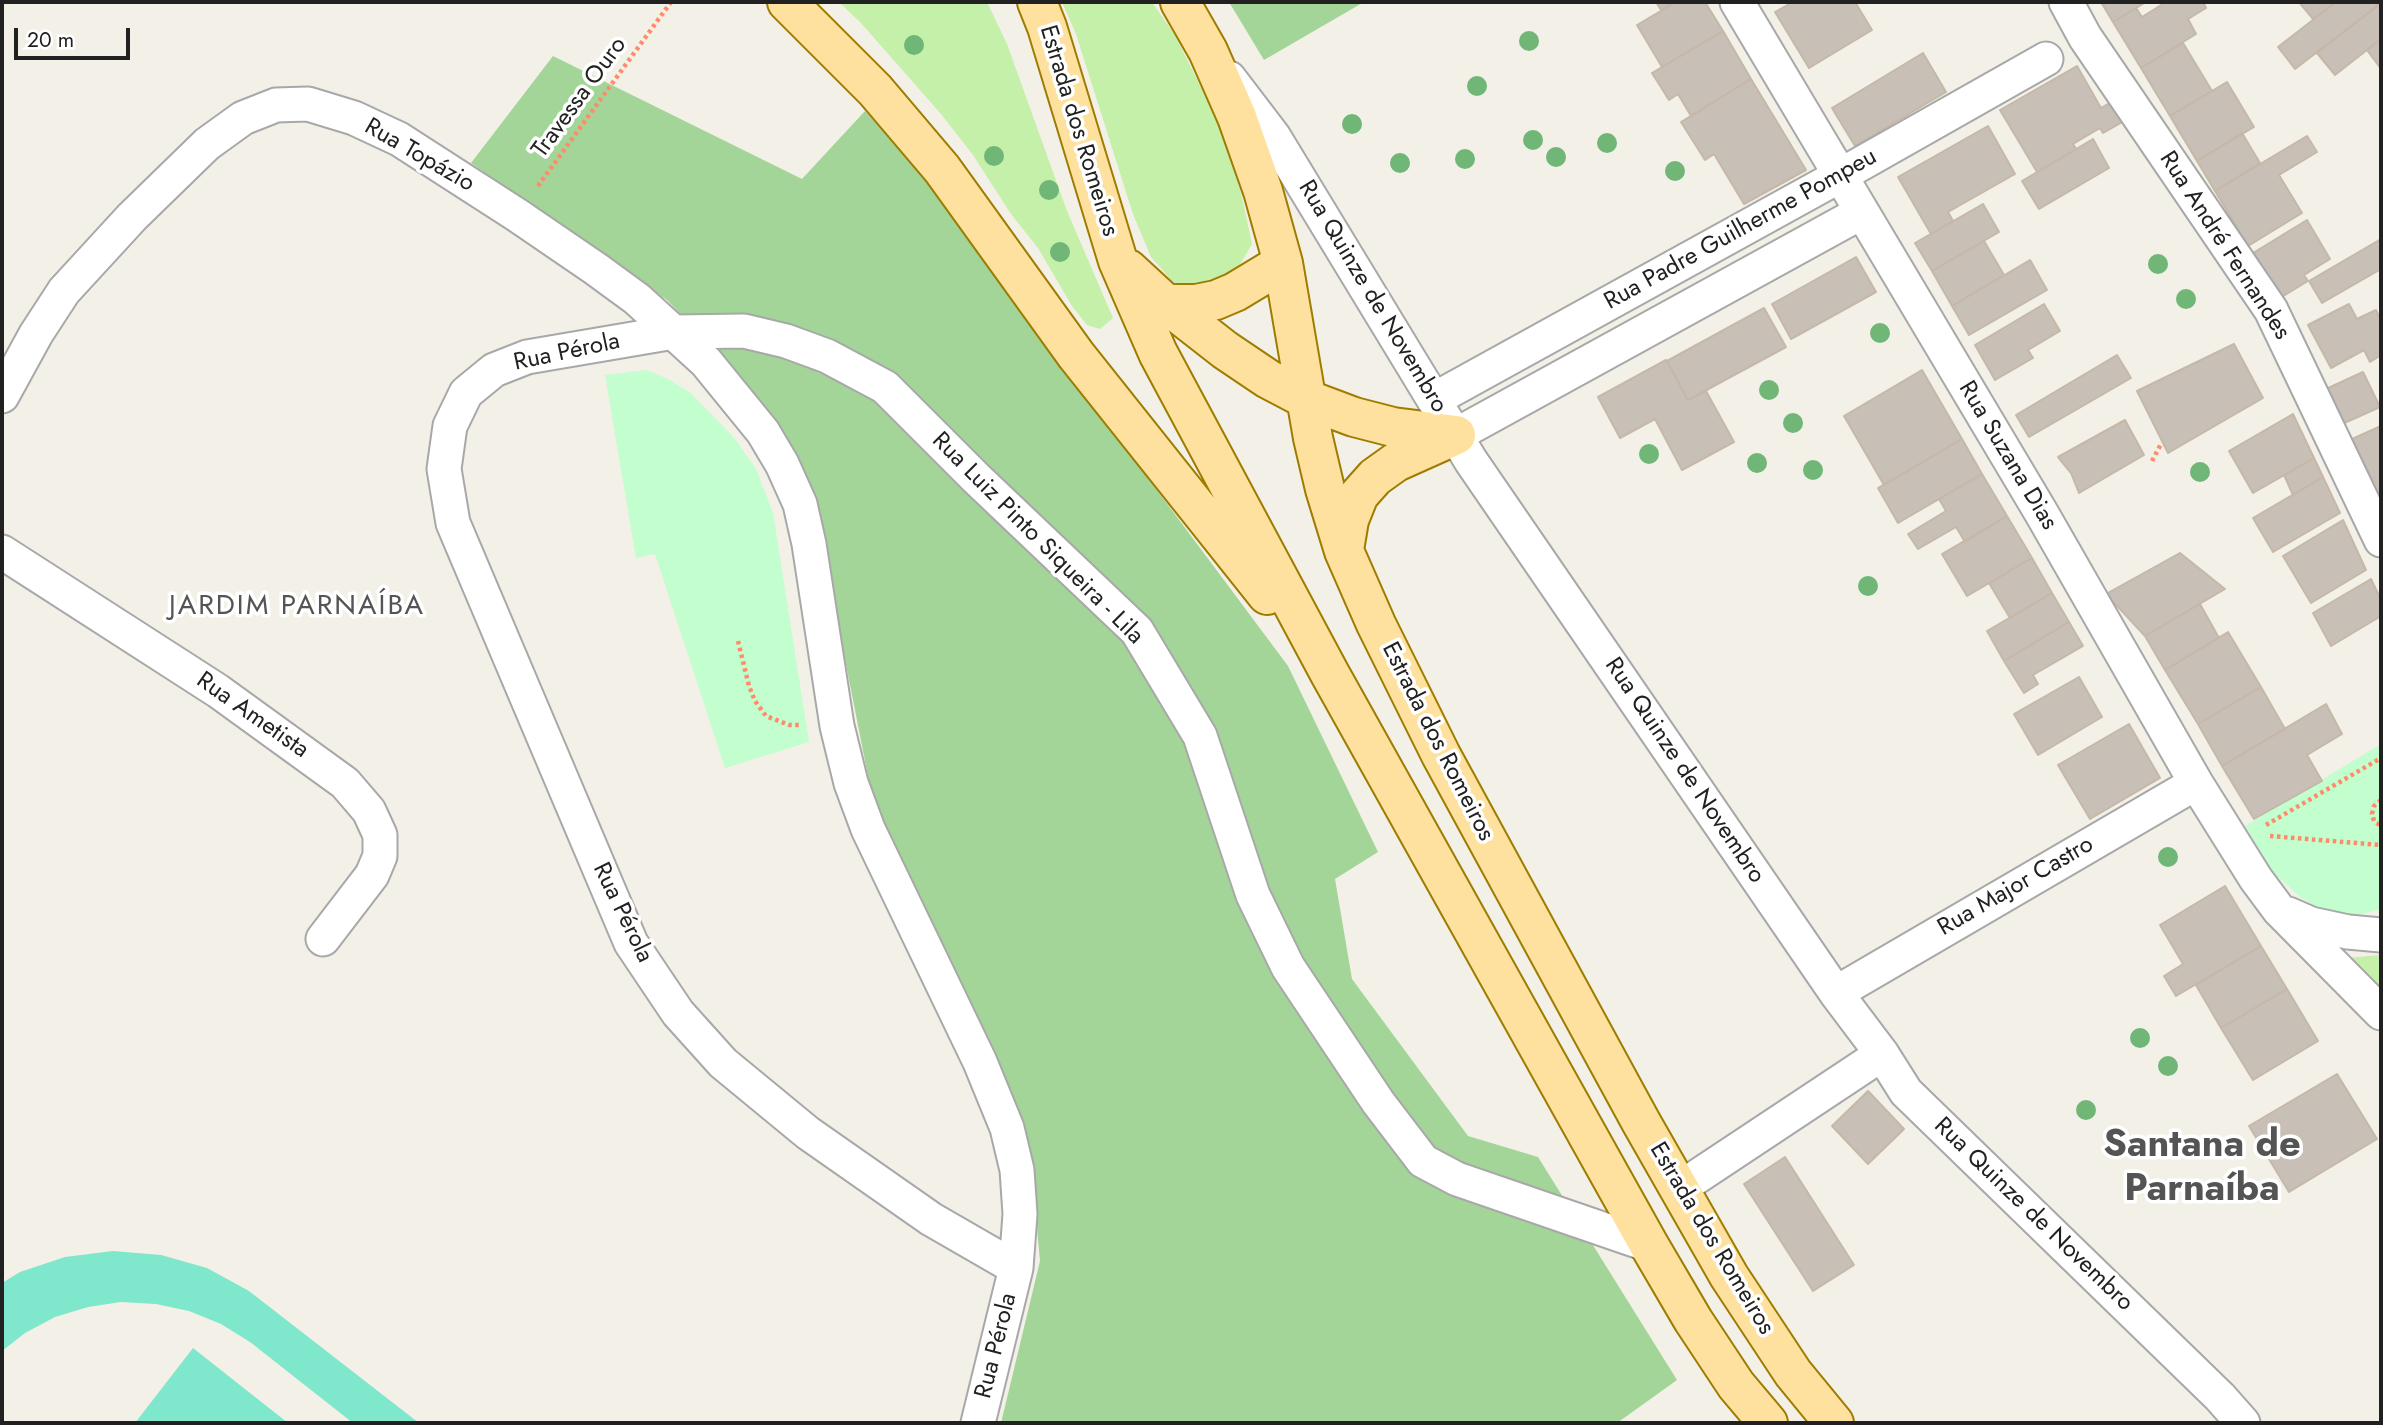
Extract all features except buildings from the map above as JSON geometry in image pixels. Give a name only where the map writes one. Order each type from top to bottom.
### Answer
[{"type":"main road","points":[[787,2],[875,90],[942,169],[1076,355],[1331,674],[1649,1245],[1693,1320],[1736,1385],[1768,1423]]},
{"type":"main road","name":"Estrada dos Romeiros","points":[[1180,2],[1208,51],[1237,117],[1263,191],[1283,263],[1306,399],[1325,489],[1344,551],[1376,624],[1441,755],[1728,1276],[1793,1373],[1835,1423]]},
{"type":"main road","name":"Estrada dos Romeiros","points":[[1036,10],[1118,261],[1158,353],[1331,674]]},
{"type":"main road","points":[[1118,261],[1166,304],[1225,350],[1268,379],[1306,399],[1353,417],[1393,427],[1456,435]]},
{"type":"main road","points":[[1166,304],[1196,304],[1216,300],[1235,292],[1283,263]]},
{"type":"main road","points":[[1344,551],[1349,520],[1359,495],[1375,477],[1396,462],[1456,435]]},
{"type":"street","name":"Rua Suzana Dias","points":[[1737,2],[2068,558],[2196,783],[2239,834],[2279,910],[2381,1013]]},
{"type":"street","name":"Rua André Fernandes","points":[[2066,2],[2085,37],[2271,310],[2381,540]]},
{"type":"street","name":"Rua Quinze de Novembro","points":[[1208,51],[1274,137],[1479,472],[1906,1092],[2220,1396],[2243,1423]]},
{"type":"street","name":"Rua Padre Guilherme Pompeu","points":[[1434,399],[2046,59]]},
{"type":"street","name":"Rua Topázio","points":[[2,396],[36,334],[64,291],[132,217],[207,144],[243,118],[276,104],[308,104],[354,118],[399,139],[517,215],[636,299],[674,332]]},
{"type":"street","name":"Rua Padre Guilherme Pompeu","points":[[1456,435],[1863,212]]},
{"type":"street","name":"Rua Luiz Pinto Siqueira - Lila","points":[[674,332],[744,331],[786,341],[827,355],[885,387],[1137,631],[1200,736],[1253,895],[1288,967],[1378,1102],[1423,1161],[1457,1180],[1649,1245]]},
{"type":"street","name":"Rua Pérola","points":[[978,1423],[1016,1268],[1020,1214],[1017,1170],[1007,1128],[980,1062],[868,829],[851,783],[836,726],[809,544],[800,504],[782,464],[763,432],[706,362],[674,332],[527,357],[494,370],[466,393],[450,426],[444,469],[453,523],[631,943],[678,1013],[723,1063],[808,1132],[932,1219],[1016,1268]]},
{"type":"street","name":"Rua Ametista","points":[[2,552],[230,699],[345,783],[369,811],[380,835],[380,856],[372,874],[323,939]]},
{"type":"street","name":"Rua Major Castro","points":[[1836,993],[2196,783]]},
{"type":"street","points":[[2279,910],[2311,924],[2348,932],[2381,935]]},
{"type":"street","points":[[1680,1188],[1882,1054]]},
{"type":"path","name":"Travessa Ouro","points":[[517,215],[671,2]]},
{"type":"path","points":[[2152,461],[2161,444]]},
{"type":"path","points":[[738,641],[749,687],[766,716],[789,725],[836,726]]},
{"type":"path","points":[[2239,834],[2381,758]]},
{"type":"path","points":[[2381,800],[2374,806],[2372,814],[2374,821],[2381,825]]},
{"type":"path","points":[[2239,834],[2381,845]]},
{"type":"green space","points":[[839,2],[987,2],[1007,44],[1067,211],[1113,318],[1100,329],[1087,325],[1072,306],[1038,248],[941,114],[861,23]]},
{"type":"green space","points":[[1062,2],[1152,2],[1176,37],[1215,116],[1241,193],[1252,244],[1235,273],[1201,288],[1173,282],[1151,257],[1133,214],[1076,34]]},
{"type":"green space","points":[[1229,2],[1364,2],[1264,60]]},
{"type":"green space","points":[[553,56],[802,179],[865,111],[919,171],[1288,666],[1378,852],[1335,879],[1352,979],[1468,1136],[1538,1157],[1677,1380],[1617,1423],[1001,1423],[1040,1261],[1030,1153],[881,842],[813,497],[777,423],[738,373],[667,300],[471,163]]},
{"type":"green space","points":[[646,370],[691,393],[735,439],[756,469],[773,513],[809,742],[725,768],[655,554],[636,558],[605,375]]},
{"type":"green space","points":[[2381,744],[2381,909],[2358,915],[2327,912],[2300,897],[2273,872],[2245,826]]},
{"type":"green space","points":[[2381,955],[2381,991],[2346,958]]},
{"type":"green space","points":[[113,1251],[161,1255],[207,1268],[249,1291],[419,1423],[353,1423],[250,1342],[221,1324],[189,1311],[156,1304],[121,1302],[88,1307],[55,1317],[25,1333],[2,1351],[2,1283],[20,1272],[65,1257]]},
{"type":"green space","points":[[193,1348],[288,1423],[135,1423]]},
{"type":"district","name":"JARDIM PARNAÍBA","points":[[297,607]]},
{"type":"district","name":"Santana de Parnaíba","points":[[2202,1169]]}]
